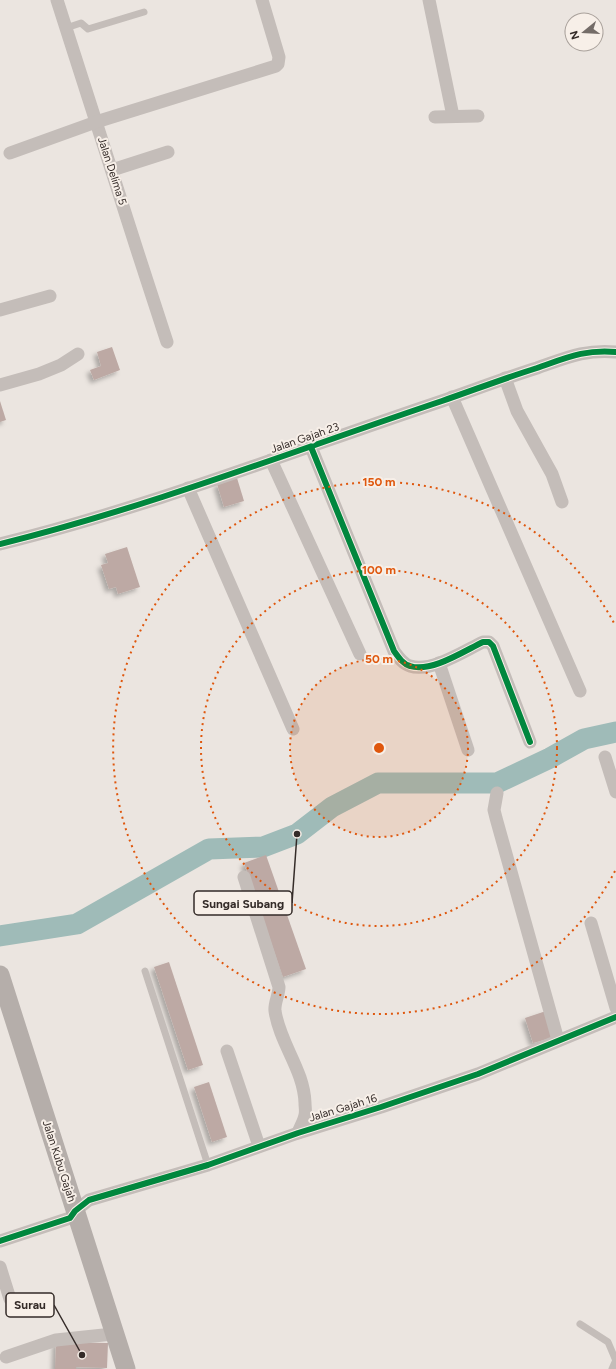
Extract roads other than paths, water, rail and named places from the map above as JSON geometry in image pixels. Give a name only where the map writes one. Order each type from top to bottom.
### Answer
[{"type":"street","name":"Jalan Delima 5","points":[[57,0],[167,342]]},
{"type":"street","points":[[10,153],[96,122],[276,66],[278,64],[279,57],[262,0]]},
{"type":"street","points":[[429,0],[453,116]]},
{"type":"street","points":[[435,117],[478,116]]},
{"type":"street","points":[[112,170],[168,152]]},
{"type":"street","points":[[0,310],[50,296]]},
{"type":"street","name":"Jalan Gajah 23","points":[[0,544],[62,529],[188,488],[311,447],[505,378],[582,353],[603,351],[616,352]]},
{"type":"street","points":[[0,386],[39,374],[61,365],[78,354]]},
{"type":"street","points":[[505,378],[517,411],[552,474],[562,502]]},
{"type":"street","points":[[452,397],[580,691]]},
{"type":"street","points":[[311,447],[394,652],[400,660],[409,666],[419,668],[439,663],[483,642],[486,641],[491,643],[530,742]]},
{"type":"street","points":[[271,460],[360,654]]},
{"type":"street","points":[[188,488],[293,729]]},
{"type":"street","points":[[439,663],[468,750]]},
{"type":"street","points":[[605,757],[616,792]]},
{"type":"street","points":[[497,793],[494,810],[558,1040]]},
{"type":"street","points":[[244,877],[279,987],[275,1012],[284,1043],[296,1066],[304,1094],[305,1114],[298,1133]]},
{"type":"street","points":[[591,923],[616,1008]]},
{"type":"street","name":"Jalan Kubu Gajah","points":[[0,975],[113,1334],[126,1369]]},
{"type":"street","name":"Jalan Gajah 16","points":[[0,1241],[70,1218],[75,1210],[90,1200],[208,1165],[259,1146],[478,1074],[616,1017]]},
{"type":"street","points":[[228,1051],[259,1146]]},
{"type":"street","points":[[0,1267],[10,1299]]},
{"type":"street","points":[[6,1357],[56,1340],[113,1334]]},
{"type":"lane","points":[[66,28],[81,23],[88,29],[144,12]]},
{"type":"lane","points":[[145,972],[208,1165]]},
{"type":"lane","points":[[580,1324],[608,1342],[616,1360],[612,1369]]},
{"type":"waterway","points":[[0,936],[77,924],[209,849],[263,847],[297,834],[332,807],[378,783],[497,783],[550,758],[584,739],[616,732]]},
{"type":"place","name":"Sungai Subang","points":[[297,834]]},
{"type":"place","name":"Surau","points":[[82,1355]]}]
